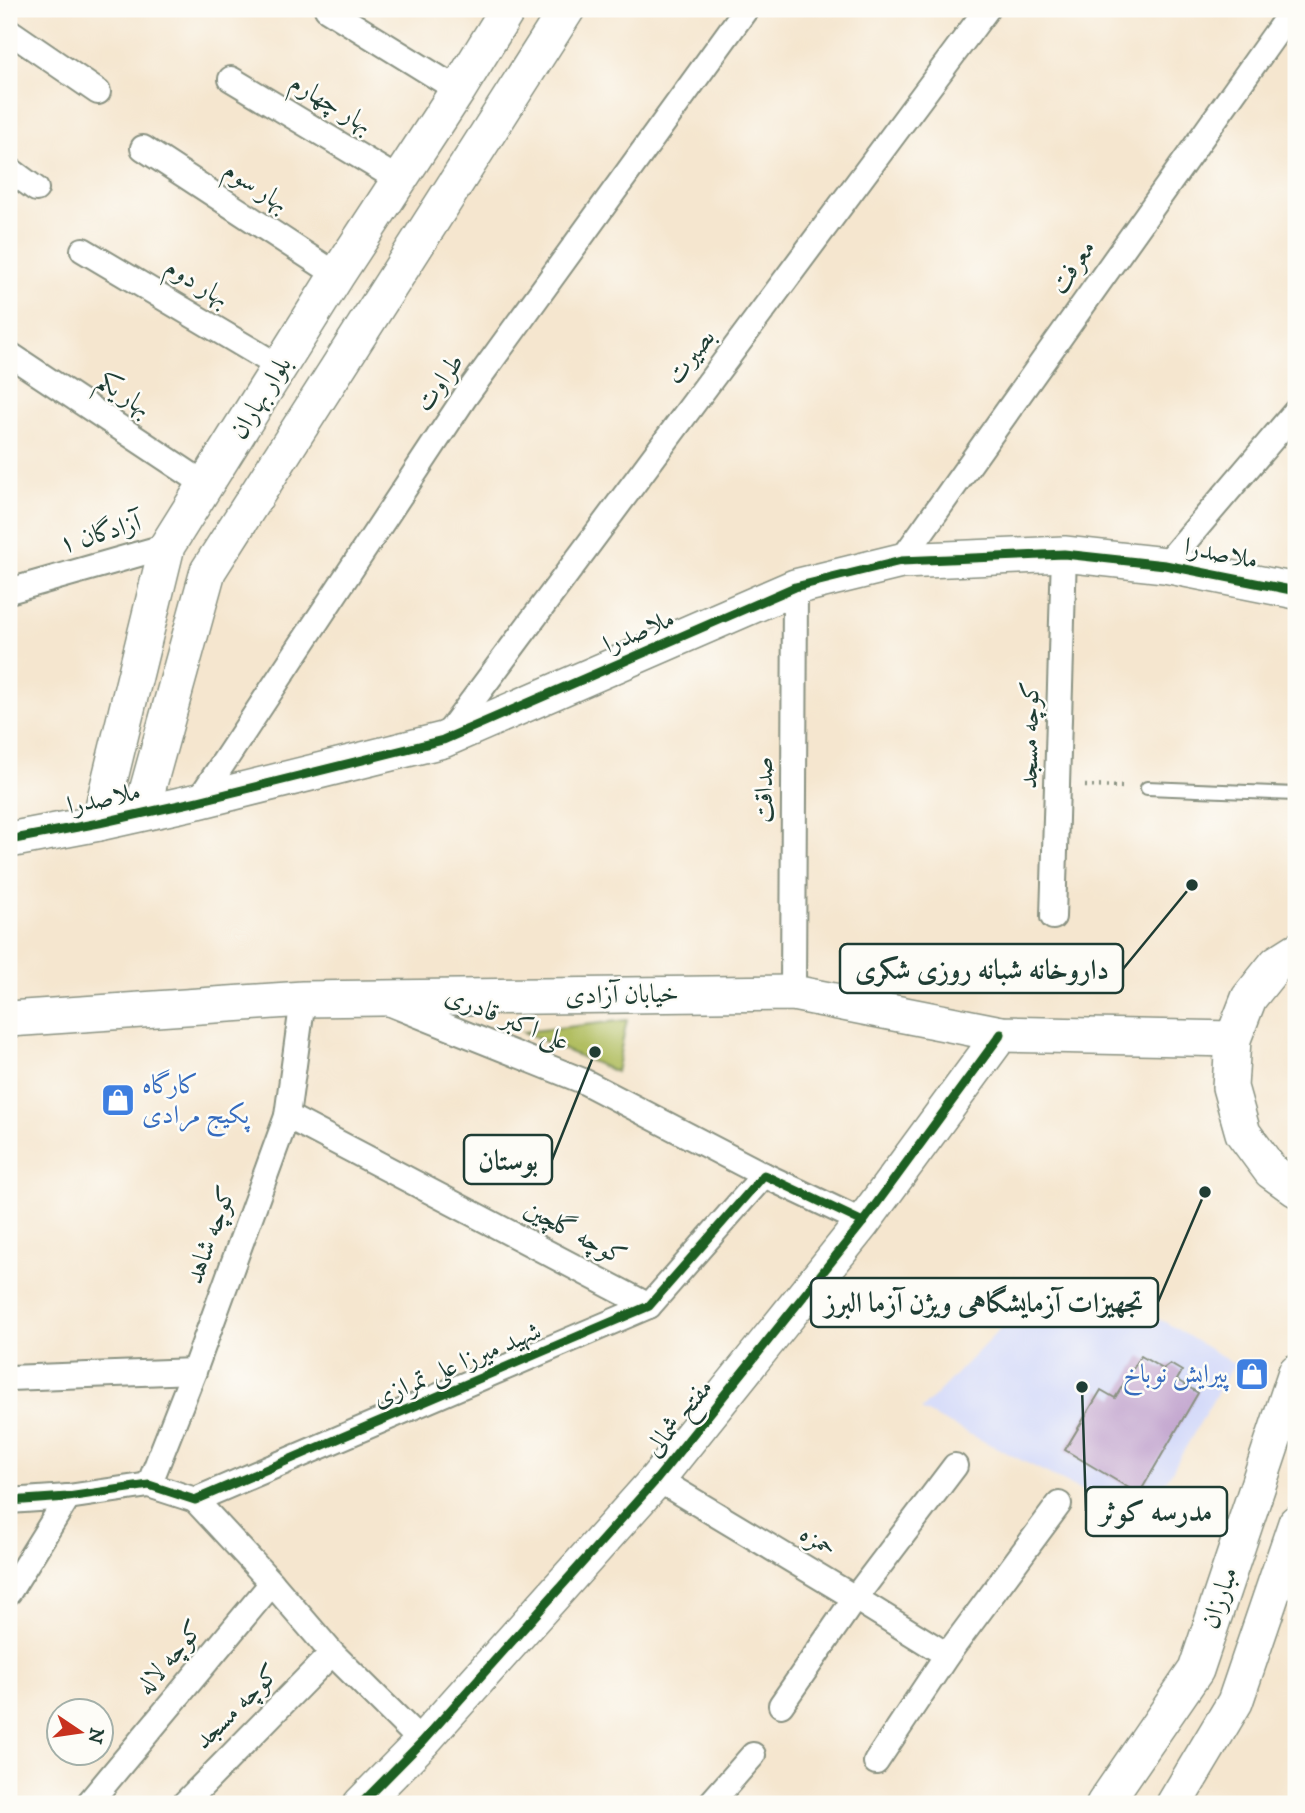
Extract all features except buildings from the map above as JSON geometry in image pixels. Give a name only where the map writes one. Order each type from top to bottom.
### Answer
[{"type":"street","points":[[327,9],[458,90]]},
{"type":"street","name":"بلوار بهاران","points":[[99,823],[167,547],[508,9]]},
{"type":"street","name":"بلوار بهاران","points":[[141,813],[208,571],[567,9]]},
{"type":"street","name":"طراوت","points":[[198,801],[465,397],[746,9]]},
{"type":"street","name":"بصیرت","points":[[443,740],[987,9]]},
{"type":"street","name":"معرفت","points":[[901,561],[1293,9]]},
{"type":"street","points":[[9,31],[97,92]]},
{"type":"street","name":"بهار چهارم","points":[[231,79],[400,180]]},
{"type":"street","name":"بهار سوم","points":[[143,148],[337,275]]},
{"type":"street","points":[[9,169],[36,190]]},
{"type":"street","name":"بهار دوم","points":[[83,250],[280,368]]},
{"type":"street","name":"بهار یکم","points":[[9,354],[206,485]]},
{"type":"street","points":[[1165,565],[1296,411]]},
{"type":"street","name":"آزادگان ۱","points":[[9,591],[167,547]]},
{"type":"street","name":"ملاصدرا","points":[[9,840],[198,801],[443,740],[795,587],[901,561],[1064,554],[1165,565],[1296,591]]},
{"type":"street","name":"کوچه مسجد","points":[[1053,917],[1064,554]]},
{"type":"street","name":"صداقت","points":[[793,993],[795,587]]},
{"type":"street","points":[[1296,951],[1277,963],[1249,998],[1233,1039],[1230,1087],[1243,1133],[1271,1171],[1296,1189]]},
{"type":"street","name":"خیابان آزادی","points":[[9,1019],[303,999],[793,993],[1001,1034],[1233,1039]]},
{"type":"street","name":"علی اکبر قادری","points":[[376,998],[583,1082],[764,1175]]},
{"type":"street","name":"کوچه شاهد","points":[[149,1485],[194,1371],[287,1116],[303,999]]},
{"type":"street","name":"مفتح شمالی","points":[[361,1804],[422,1742],[657,1479],[863,1222],[1001,1034]]},
{"type":"street","name":"کوچه گلچین","points":[[287,1116],[649,1306]]},
{"type":"street","points":[[764,1175],[863,1222]]},
{"type":"street","name":"شهید میرزا علی تمرازی","points":[[195,1500],[649,1306],[764,1175]]},
{"type":"street","points":[[9,1378],[194,1371]]},
{"type":"street","name":"مبارزان","points":[[1104,1804],[1196,1670],[1296,1372]]},
{"type":"street","points":[[781,1705],[855,1598],[956,1466]]},
{"type":"street","name":"حمزه","points":[[657,1479],[947,1656]]},
{"type":"street","points":[[9,1501],[68,1497],[149,1485],[195,1500],[332,1653],[422,1742]]},
{"type":"street","points":[[9,1592],[68,1497]]},
{"type":"street","points":[[876,1762],[947,1656],[1059,1504]]},
{"type":"street","name":"مبارزان","points":[[1174,1804],[1235,1702],[1296,1523]]},
{"type":"street","name":"کوچه لاله","points":[[88,1804],[272,1583]]},
{"type":"street","name":"کوچه مسجد","points":[[184,1804],[332,1653]]},
{"type":"street","points":[[710,1804],[753,1755]]},
{"type":"lane","points":[[1147,788],[1296,794]]},
{"type":"path","points":[[1058,785],[1147,788]]},
{"type":"shaded area","points":[[1053,1275],[1167,1323],[1234,1364],[1143,1521],[921,1410]]},
{"type":"green space","points":[[627,1020],[616,1072],[523,1032]]},
{"type":"cycle path","points":[[9,840],[198,801],[443,740],[795,587],[901,561],[1064,554],[1165,565],[1296,591]]},
{"type":"cycle path","points":[[361,1804],[422,1742],[657,1479],[863,1222],[1001,1034]]},
{"type":"cycle path","points":[[9,1501],[68,1497],[149,1485],[195,1500],[649,1306],[764,1175],[863,1222]]},
{"type":"place","name":"داروخانه شبانه روزی شکری","points":[[1192,885]]},
{"type":"place","name":"بوستان","points":[[595,1052]]},
{"type":"place","name":"کارگاه پکیج مرادی","points":[[118,1100]]},
{"type":"place","name":"تجهیزات آزمایشگاهی ویژن آزما البرز","points":[[1205,1192]]},
{"type":"place","name":"پیرایش نوباخ","points":[[1252,1374]]},
{"type":"place","name":"مدرسه کوثر","points":[[1082,1387]]}]
